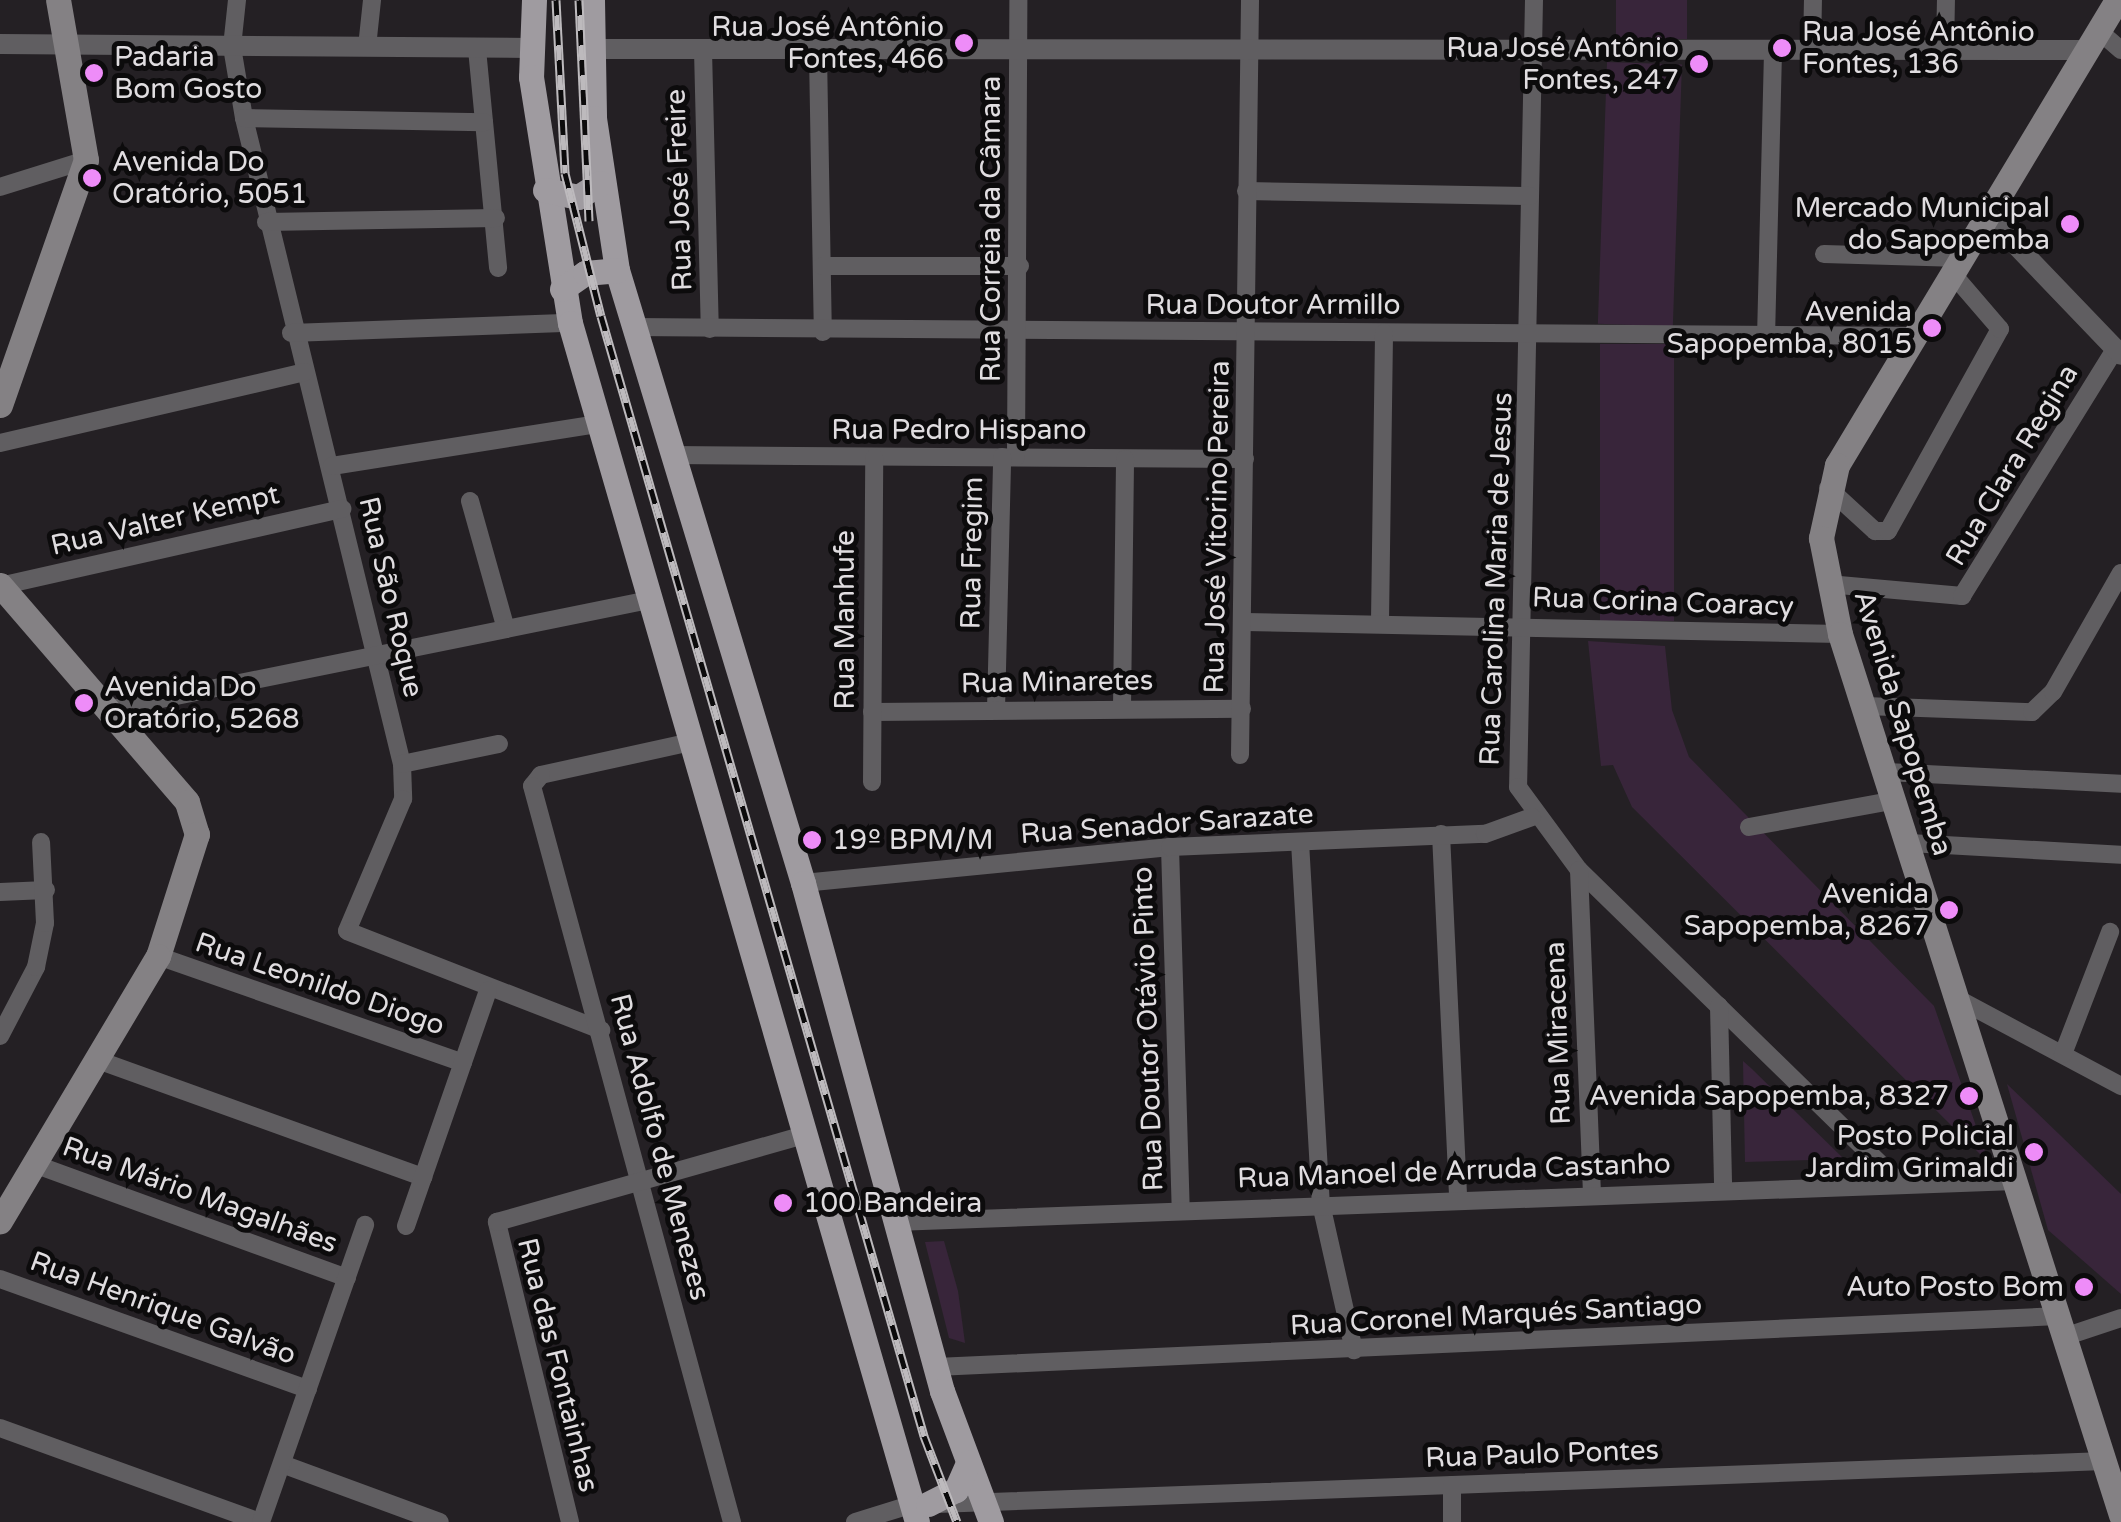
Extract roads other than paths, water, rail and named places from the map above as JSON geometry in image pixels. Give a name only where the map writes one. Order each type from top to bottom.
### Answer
[{"type":"main road","points":[[0,405],[86,160],[58,0]]},
{"type":"main road","points":[[534,0],[532,48],[546,190],[570,323],[801,1136],[919,1510],[956,1490],[968,1463]]},
{"type":"main road","points":[[592,0],[600,183],[617,270],[804,883],[936,1367],[987,1512]]},
{"type":"main road","name":"Avenida Sapopemba","points":[[2117,0],[1955,265],[1828,488],[1828,584],[1840,634],[2121,1515]]},
{"type":"main road","points":[[546,190],[578,197],[600,183]]},
{"type":"main road","points":[[562,289],[585,274],[617,270]]},
{"type":"main road","points":[[0,586],[195,818],[194,853],[158,956],[1,1216]]},
{"type":"street","name":"Rua São Roque","points":[[237,0],[232,47],[266,222],[291,333],[332,466],[402,764],[404,799],[346,932],[488,991],[601,1030]]},
{"type":"street","points":[[366,47],[372,0]]},
{"type":"street","name":"Rua Correia da Câmara","points":[[1009,457],[1019,332],[1018,0]]},
{"type":"street","name":"Rua José Vitorino Pereira","points":[[1240,755],[1245,622],[1250,0]]},
{"type":"street","name":"Rua Carolina Maria de Jesus","points":[[1534,0],[1524,626],[1516,765],[1532,817],[1579,870],[1901,1184]]},
{"type":"street","points":[[1812,50],[1813,0]]},
{"type":"street","points":[[1945,50],[1946,0]]},
{"type":"street","points":[[592,49],[818,54],[1250,48],[1945,50],[2093,40],[2121,50]]},
{"type":"street","points":[[0,44],[532,48]]},
{"type":"street","points":[[477,48],[498,268]]},
{"type":"street","name":"Rua José Freire","points":[[703,50],[710,329]]},
{"type":"street","points":[[1766,338],[1773,50]]},
{"type":"street","points":[[818,54],[823,332]]},
{"type":"street","points":[[244,118],[484,122]]},
{"type":"street","points":[[0,187],[86,160]]},
{"type":"street","points":[[1246,191],[1530,196]]},
{"type":"street","points":[[1986,214],[2118,352]]},
{"type":"street","points":[[266,222],[496,218]]},
{"type":"street","points":[[1824,254],[1955,265],[2000,329],[1888,530],[1875,530],[1828,488]]},
{"type":"street","points":[[822,266],[1020,266]]},
{"type":"street","points":[[291,333],[570,323]]},
{"type":"street","name":"Rua Doutor Armillo","points":[[632,327],[823,332],[1913,336]]},
{"type":"street","points":[[1380,621],[1384,333]]},
{"type":"street","name":"Rua Clara Regina","points":[[1828,584],[1962,596],[2118,352]]},
{"type":"street","points":[[0,443],[305,372]]},
{"type":"street","points":[[332,466],[597,424]]},
{"type":"street","name":"Rua Pedro Hispano","points":[[672,455],[1246,458]]},
{"type":"street","name":"Rua Fregim","points":[[996,710],[1009,457]]},
{"type":"street","name":"Rua Manhufe","points":[[872,782],[874,458]]},
{"type":"street","points":[[1122,708],[1124,459]]},
{"type":"street","points":[[470,501],[506,628]]},
{"type":"street","name":"Rua Valter Kempt","points":[[0,586],[342,509]]},
{"type":"street","points":[[1865,706],[2032,712],[2053,692],[2121,573]]},
{"type":"street","points":[[106,710],[649,600]]},
{"type":"street","name":"Rua Corina Coaracy","points":[[1245,622],[1380,621],[1840,634]]},
{"type":"street","name":"Rua Minaretes","points":[[872,712],[1242,709]]},
{"type":"street","name":"Rua Adolfo de Menezes","points":[[691,742],[541,776],[532,786],[732,1522]]},
{"type":"street","points":[[402,764],[499,744]]},
{"type":"street","points":[[1887,772],[2121,784]]},
{"type":"street","points":[[1749,827],[1896,800]]},
{"type":"street","name":"Rua Senador Sarazate","points":[[804,883],[1170,847],[1485,834],[1532,817]]},
{"type":"street","points":[[1441,834],[1458,1200]]},
{"type":"street","points":[[0,1036],[36,967],[46,890],[41,842]]},
{"type":"street","points":[[1300,842],[1321,1204],[1354,1350]]},
{"type":"street","points":[[1909,843],[2121,855]]},
{"type":"street","name":"Rua Doutor Otávio Pinto","points":[[1170,847],[1180,1208]]},
{"type":"street","name":"Rua Miracena","points":[[1579,870],[1592,1194]]},
{"type":"street","points":[[0,892],[46,890]]},
{"type":"street","points":[[2063,1054],[2110,932]]},
{"type":"street","name":"Rua Leonildo Diogo","points":[[158,956],[463,1063]]},
{"type":"street","points":[[406,1226],[488,991]]},
{"type":"street","points":[[1958,1000],[2121,1086]]},
{"type":"street","points":[[1719,1006],[1723,1189]]},
{"type":"street","points":[[94,1059],[423,1177]]},
{"type":"street","points":[[641,1177],[801,1136]]},
{"type":"street","name":"Rua Mário Magalhães","points":[[34,1164],[348,1278]]},
{"type":"street","name":"Rua das Fontainhas","points":[[570,1522],[497,1222],[641,1177]]},
{"type":"street","name":"Rua Manoel de Arruda Castanho","points":[[895,1222],[1180,1208],[2015,1180]]},
{"type":"street","points":[[0,1428],[260,1522],[365,1225]]},
{"type":"street","name":"Rua Henrique Galvão","points":[[0,1280],[308,1389]]},
{"type":"street","name":"Rua Coronel Marqués Santiago","points":[[936,1367],[2061,1327],[2121,1318]]},
{"type":"street","name":"Rua Paulo Pontes","points":[[854,1522],[919,1510],[987,1512],[1452,1485],[2104,1461]]},
{"type":"street","points":[[282,1464],[440,1522]]},
{"type":"street","points":[[1452,1485],[1452,1522]]},
{"type":"railway","points":[[556,0],[565,173],[601,316],[924,1436],[957,1522]]},
{"type":"railway","points":[[579,0],[589,221]]},
{"type":"place","name":"Rua José Antônio Fontes, 466","points":[[964,43]]},
{"type":"place","name":"Rua José Antônio Fontes, 136","points":[[1782,48]]},
{"type":"place","name":"Rua José Antônio Fontes, 247","points":[[1699,64]]},
{"type":"place","name":"Padaria Bom Gosto","points":[[94,73]]},
{"type":"place","name":"Avenida Do Oratório, 5051","points":[[92,178]]},
{"type":"place","name":"Mercado Municipal do Sapopemba","points":[[2070,224]]},
{"type":"place","name":"Avenida Sapopemba, 8015","points":[[1932,328]]},
{"type":"place","name":"Avenida Do Oratório, 5268","points":[[84,703]]},
{"type":"place","name":"19º BPM/M","points":[[812,840]]},
{"type":"place","name":"Avenida Sapopemba, 8267","points":[[1949,910]]},
{"type":"place","name":"Avenida Sapopemba, 8327","points":[[1969,1096]]},
{"type":"place","name":"Posto Policial Jardim Grimaldi","points":[[2034,1152]]},
{"type":"place","name":"100 Bandeira","points":[[783,1203]]},
{"type":"place","name":"Auto Posto Bom","points":[[2084,1287]]}]
